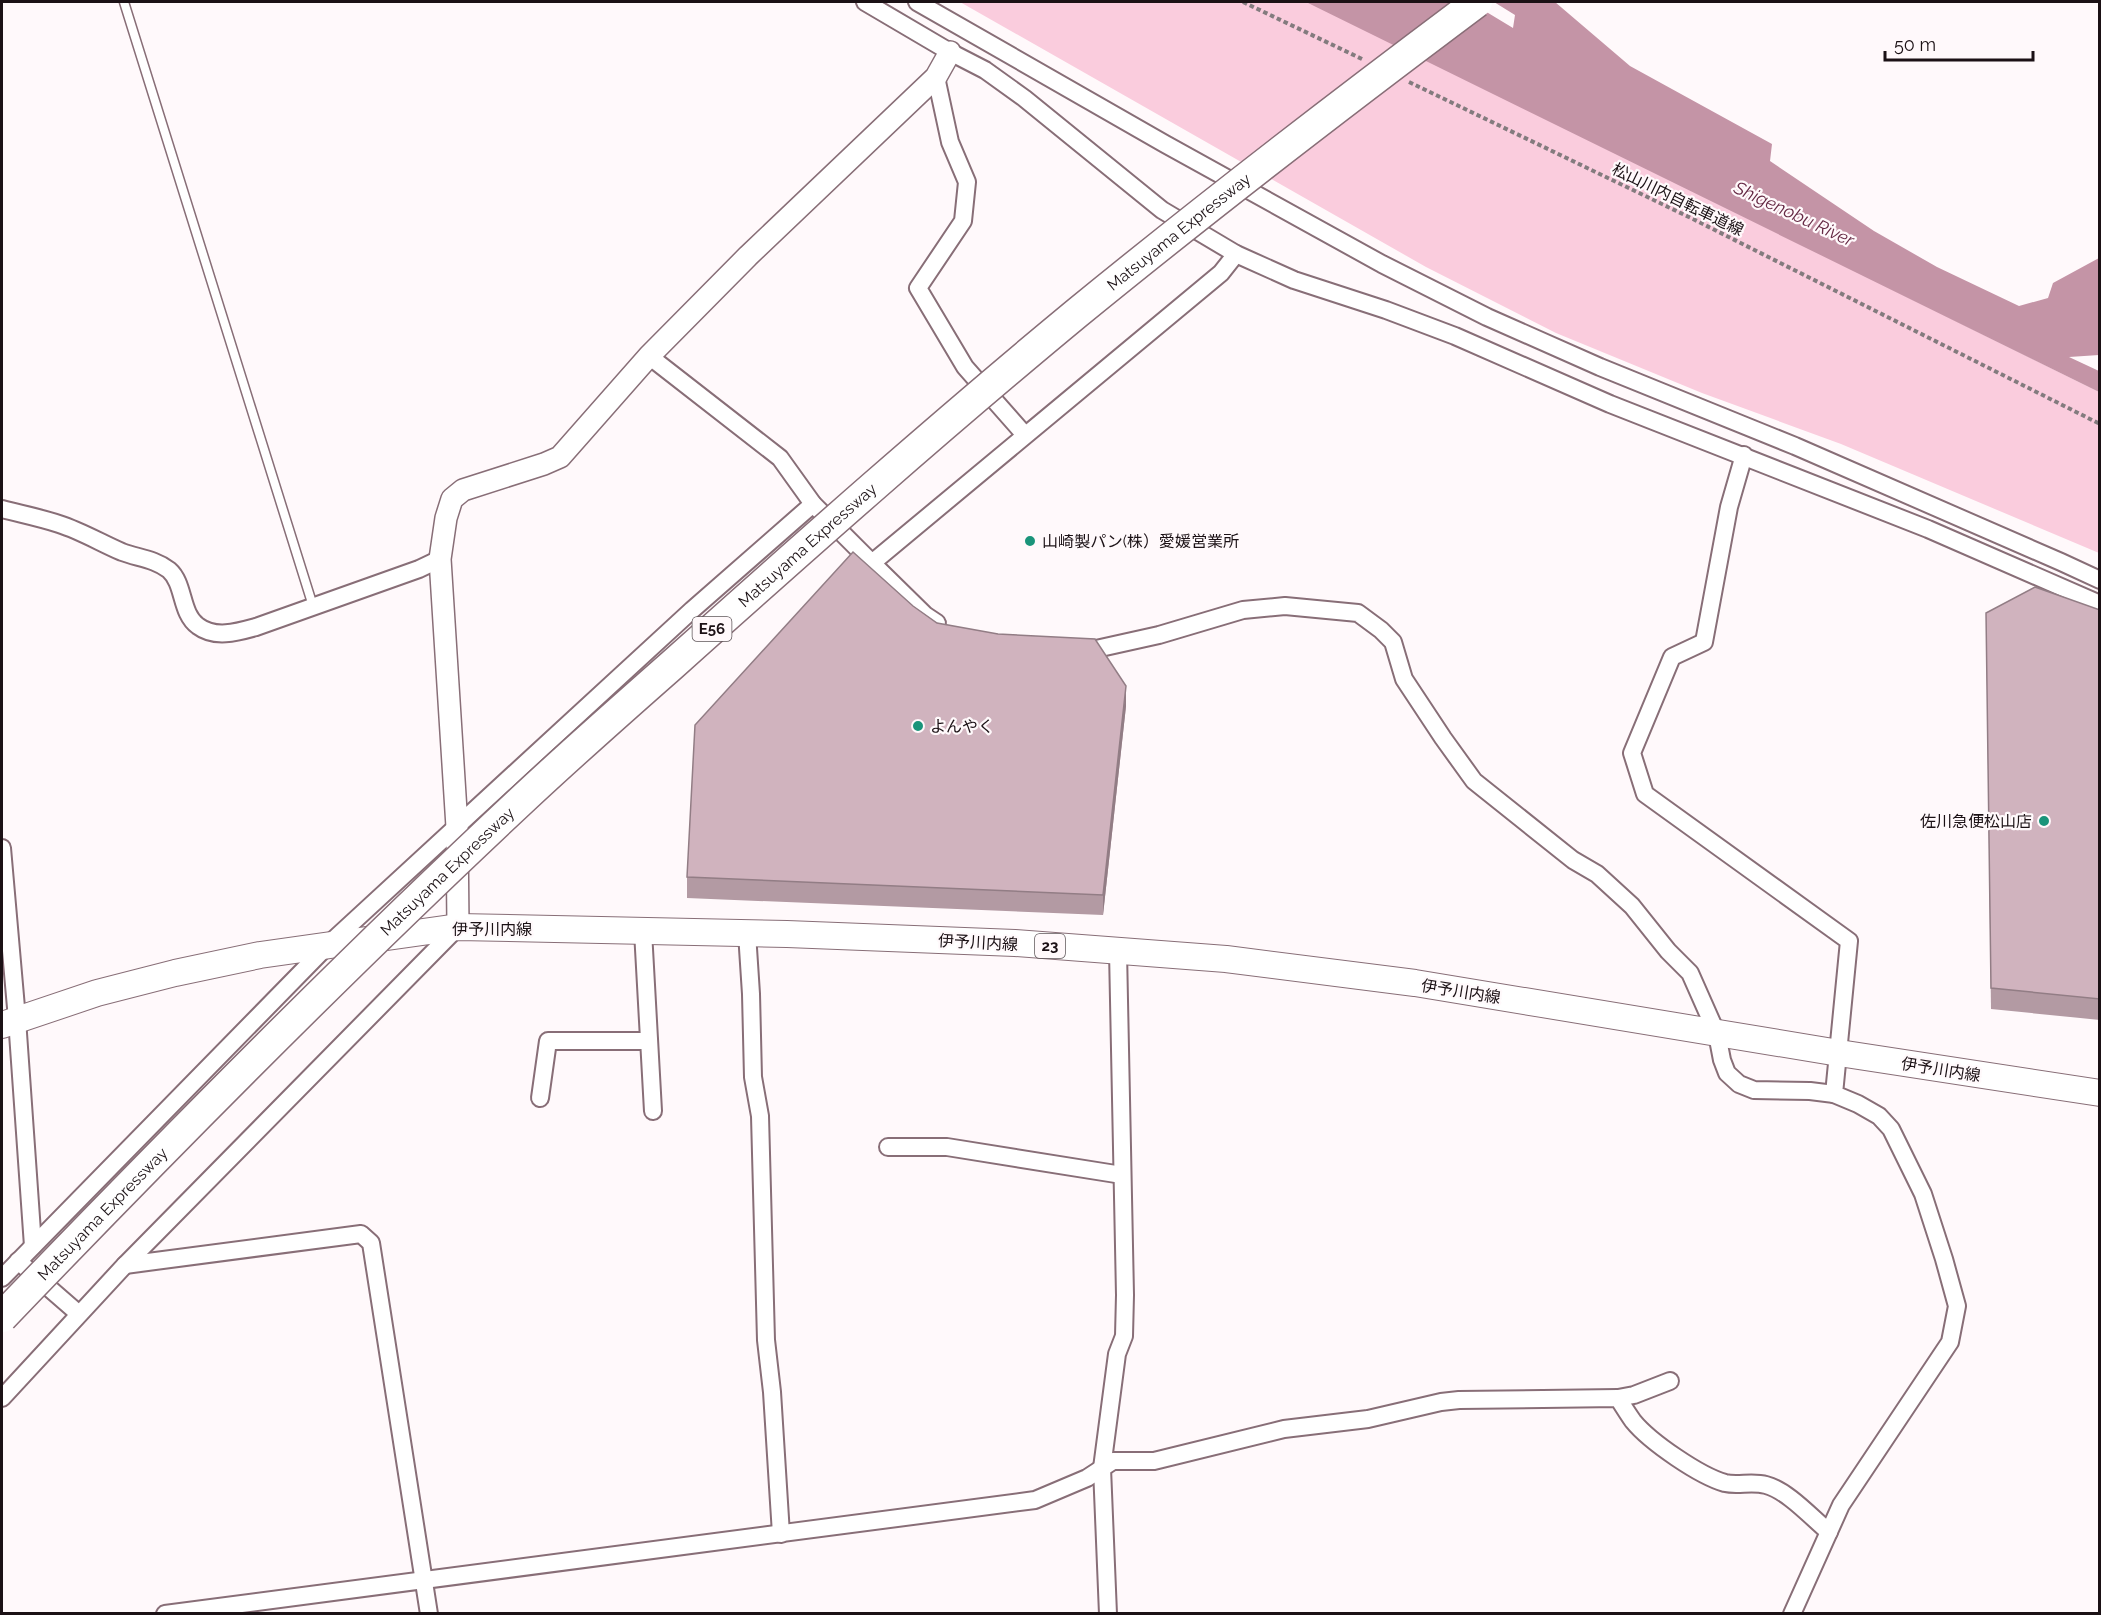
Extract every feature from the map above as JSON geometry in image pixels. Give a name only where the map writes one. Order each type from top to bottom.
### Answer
[{"type":"highway","name":"Matsuyama Expressway","points":[[2,1317],[126,1187],[399,916],[527,795],[799,551],[1077,314],[1339,106],[1477,2]]},
{"type":"main road","name":"伊予川内線","points":[[9,1022],[97,993],[260,955],[458,927],[747,933],[1003,943],[1226,959],[1415,983],[1717,1034],[2100,1093]]},
{"type":"street","points":[[865,2],[985,70],[1024,98],[1162,210],[1236,255],[1294,280],[1386,310],[1455,336],[1610,404],[1744,454],[1928,528],[2100,604]]},
{"type":"street","points":[[917,2],[1382,264],[1487,317],[1600,367],[1795,446],[2100,580]]},
{"type":"street","points":[[2,1398],[125,1265],[458,927],[457,827],[440,559],[446,518],[452,499],[463,490],[560,457],[649,356],[748,256],[936,77],[951,52]]},
{"type":"street","points":[[936,77],[950,142],[967,182],[963,222],[918,288],[965,367],[1025,435]]},
{"type":"street","points":[[872,562],[1221,273],[1236,255]]},
{"type":"street","points":[[649,356],[780,458],[813,504],[925,615],[950,630]]},
{"type":"street","points":[[1744,454],[1730,507],[1704,642],[1672,657],[1632,753],[1645,794],[1849,940],[1834,1094]]},
{"type":"street","points":[[2,1278],[329,945],[692,610],[813,504]]},
{"type":"street","points":[[2,508],[59,524],[123,552],[157,562],[171,572],[187,613],[198,626],[212,632],[230,634],[256,627],[419,569],[440,559]]},
{"type":"street","points":[[1064,647],[1096,649],[1160,635],[1243,610],[1285,606],[1358,613],[1393,642],[1404,679],[1474,781],[1573,860],[1597,874],[1632,906],[1668,951],[1690,973],[1717,1034],[1727,1073],[1739,1084],[1754,1090],[1834,1094],[1880,1116],[1891,1129],[1923,1194],[1944,1259],[1957,1306],[1950,1342],[1840,1505],[1792,1614]]},
{"type":"street","points":[[2,848],[9,1022],[33,1246]]},
{"type":"street","points":[[643,931],[653,1111]]},
{"type":"street","points":[[747,933],[753,1077],[760,1116],[766,1340],[772,1392],[781,1534]]},
{"type":"street","points":[[1108,1614],[1102,1468],[1117,1354],[1124,1336],[1125,1295],[1118,951]]},
{"type":"street","points":[[540,1098],[548,1041],[649,1041]]},
{"type":"street","points":[[888,1147],[947,1147],[1122,1175]]},
{"type":"street","points":[[125,1265],[361,1234],[371,1243],[429,1614]]},
{"type":"street","points":[[18,1261],[80,1314]]},
{"type":"street","points":[[165,1614],[1035,1500],[1087,1478],[1113,1461],[1155,1461],[1284,1429],[1368,1419],[1441,1402],[1618,1398],[1634,1395],[1670,1381]]},
{"type":"street","points":[[1618,1398],[1634,1422],[1652,1439],[1704,1475],[1727,1483],[1767,1485],[1782,1492],[1829,1532]]},
{"type":"lane","points":[[124,2],[313,606]]},
{"type":"path","points":[[1243,2],[1371,64]]},
{"type":"path","name":"松山川内自転車道線","points":[[1403,79],[1693,219],[2100,424]]},
{"type":"shaded area","points":[[960,2],[1312,2],[2099,392],[2099,553],[1841,444],[1702,393],[1556,333],[1426,267]]},
{"type":"water","name":"Shigenobu River","points":[[1306,2],[1470,2],[1513,28],[1515,15],[1494,2],[1555,2],[1630,66],[1772,144],[1770,161],[1874,231],[1937,267],[2019,306],[2048,298],[2053,283],[2099,258],[2099,355],[2069,357],[2099,371],[2099,392]]},
{"type":"building","name":"よんやく","points":[[853,552],[913,606],[937,623],[998,634],[1095,639],[1126,686],[1103,895],[687,877],[695,725]]},
{"type":"building","name":"佐川急便松山店","points":[[2035,587],[2100,610],[2100,999],[1991,988],[1986,613]]},
{"type":"place","name":"山崎製パン(株）愛媛営業所","points":[[1030,541]]},
{"type":"place","name":"よんやく","points":[[918,726]]},
{"type":"place","name":"佐川急便松山店","points":[[2044,821]]}]
